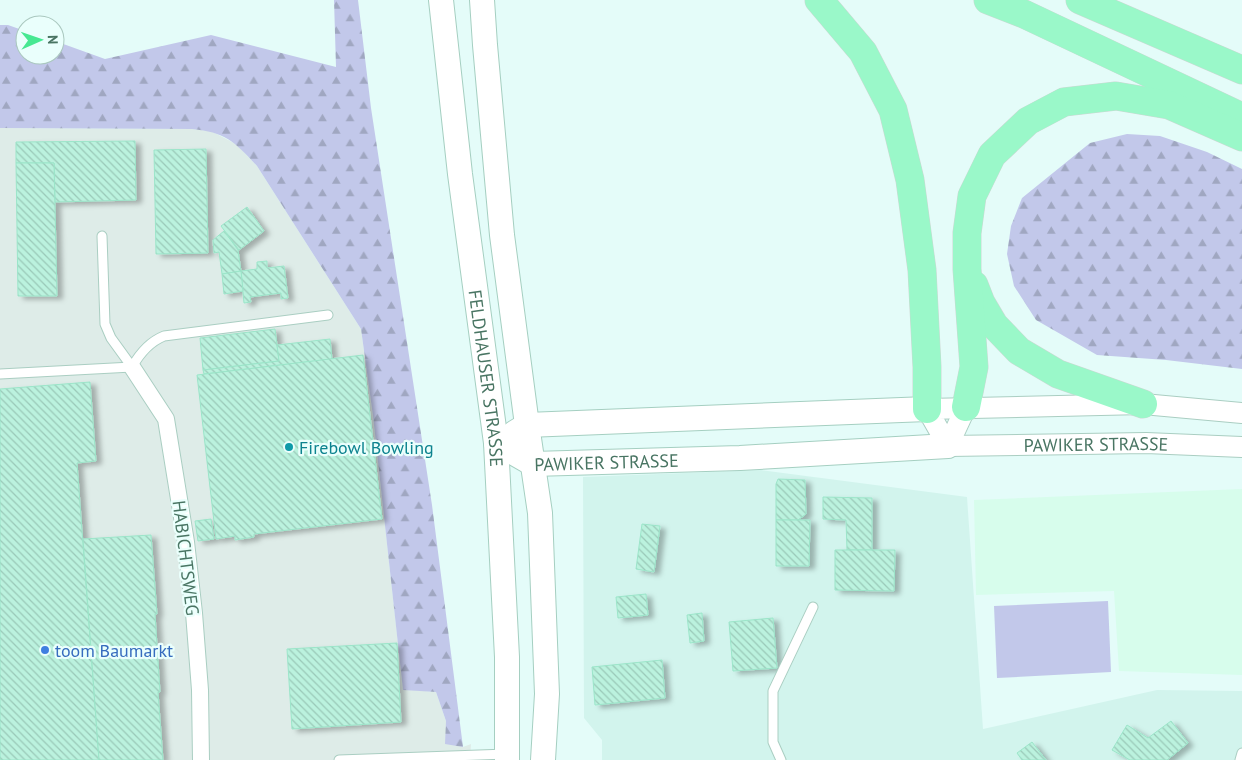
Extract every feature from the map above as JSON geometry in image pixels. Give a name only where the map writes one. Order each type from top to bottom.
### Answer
[{"type":"highway","points":[[819,0],[863,52],[893,110],[910,180],[922,270],[927,408]]},
{"type":"highway","points":[[988,0],[1024,14],[1242,117]]},
{"type":"highway","points":[[1080,0],[1241,69]]},
{"type":"highway","points":[[1127,0],[1219,46],[1241,69]]},
{"type":"highway","points":[[966,407],[974,367],[967,269],[967,233],[972,196],[992,155],[1028,121],[1064,102],[1116,96],[1169,105],[1242,138]]},
{"type":"highway","points":[[967,269],[981,303],[994,324],[1019,351],[1058,374],[1143,404]]},
{"type":"main road","name":"FELDHAUSER STRASSE","points":[[441,0],[460,174],[496,443],[507,657],[507,757]]},
{"type":"main road","name":"FELDHAUSER STRASSE","points":[[482,0],[502,235],[540,512],[547,694],[543,760]]},
{"type":"main road","name":"PAWIKER STRASSE","points":[[496,443],[527,425],[927,408]]},
{"type":"main road","name":"PAWIKER STRASSE","points":[[496,443],[533,464],[740,458],[948,446]]},
{"type":"street","name":"HABICHTSWEG","points":[[132,367],[166,419],[186,542],[193,604],[200,690],[201,760]]},
{"type":"street","name":"PAWIKER STRASSE","points":[[927,408],[1143,404],[1242,413]]},
{"type":"street","points":[[948,446],[966,407]]},
{"type":"street","points":[[927,408],[948,446]]},
{"type":"street","name":"PAWIKER STRASSE","points":[[948,446],[1146,443],[1242,447]]},
{"type":"lane","points":[[102,236],[106,324],[112,338],[132,367]]},
{"type":"lane","points":[[132,367],[137,358],[150,344],[164,336],[328,315]]},
{"type":"lane","points":[[0,374],[132,367]]},
{"type":"lane","points":[[781,760],[773,742],[773,691],[813,607]]},
{"type":"lane","points":[[1240,760],[1242,753]]},
{"type":"lane","points":[[339,760],[507,757]]},
{"type":"shaded area","points":[[0,128],[192,129],[211,131],[236,144],[257,166],[361,329],[373,416],[403,689],[436,692],[446,721],[463,747],[471,744],[470,760],[0,760]]},
{"type":"shaded area","points":[[761,470],[967,497],[983,729],[1157,690],[1242,691],[1242,760],[602,760],[602,740],[584,718],[583,477]]},
{"type":"shaded area","points":[[1242,489],[1242,675],[1119,671],[1114,591],[976,595],[974,500]]},
{"type":"green space","points":[[334,0],[358,0],[371,108],[432,505],[463,747],[445,744],[446,721],[436,692],[403,690],[373,416],[361,329],[257,166],[229,140],[203,130],[0,128],[0,25],[15,27],[15,65],[65,65],[65,45],[105,59],[211,35],[336,67]]},
{"type":"green space","points":[[1127,134],[1160,136],[1207,152],[1242,169],[1242,369],[1166,360],[1097,355],[1036,320],[1014,286],[1007,254],[1011,226],[1022,198],[1090,143]]},
{"type":"green space","points":[[1108,601],[1111,672],[997,678],[994,606]]},
{"type":"building","points":[[135,141],[136,200],[55,202],[54,163],[16,163],[16,142]]},
{"type":"building","points":[[206,149],[208,253],[156,254],[154,150]]},
{"type":"building","points":[[16,163],[54,163],[57,296],[18,296]]},
{"type":"building","points":[[247,207],[264,231],[239,250],[221,226]]},
{"type":"building","points":[[224,231],[238,250],[241,271],[222,274],[219,252],[214,253],[213,240]]},
{"type":"building","points":[[267,261],[267,268],[284,266],[288,298],[281,299],[281,293],[250,297],[251,302],[244,303],[241,271],[257,269],[257,262]]},
{"type":"building","points":[[241,271],[243,291],[224,294],[222,274]]},
{"type":"building","points":[[275,329],[279,361],[203,370],[200,338]]},
{"type":"building","points":[[330,339],[332,359],[204,374],[203,370],[279,361],[277,345]]},
{"type":"building","name":"Firebowl Bowling","points":[[363,355],[382,519],[254,534],[254,537],[235,540],[235,536],[216,539],[197,375]]},
{"type":"building","name":"toom Baumarkt","points":[[90,382],[96,461],[77,463],[99,760],[0,760],[0,389]]},
{"type":"building","points":[[778,479],[805,480],[806,514],[798,520],[776,520],[776,484]]},
{"type":"building","points":[[823,497],[872,498],[872,550],[847,550],[846,520],[823,519]]},
{"type":"building","points":[[211,519],[214,539],[198,541],[195,521]]},
{"type":"building","points":[[776,520],[810,520],[809,566],[776,566]]},
{"type":"building","points":[[642,524],[660,526],[654,572],[636,569]]},
{"type":"building","points":[[151,535],[157,614],[155,614],[160,692],[158,692],[163,760],[99,760],[83,539]]},
{"type":"building","points":[[835,550],[895,550],[894,591],[835,590]]},
{"type":"building","points":[[646,594],[648,615],[618,618],[616,597]]},
{"type":"building","points":[[702,613],[704,641],[690,643],[687,615]]},
{"type":"building","points":[[773,618],[777,668],[733,671],[729,622]]},
{"type":"building","points":[[397,643],[401,722],[292,729],[287,649]]},
{"type":"building","points":[[662,660],[665,698],[595,705],[592,667]]},
{"type":"building","points":[[1171,721],[1188,743],[1167,760],[1130,760],[1112,750],[1127,725],[1148,738]]},
{"type":"building","points":[[1032,742],[1046,760],[1022,760],[1017,753]]},
{"type":"place","name":"Firebowl Bowling","points":[[289,447]]},
{"type":"place","name":"toom Baumarkt","points":[[45,650]]}]
